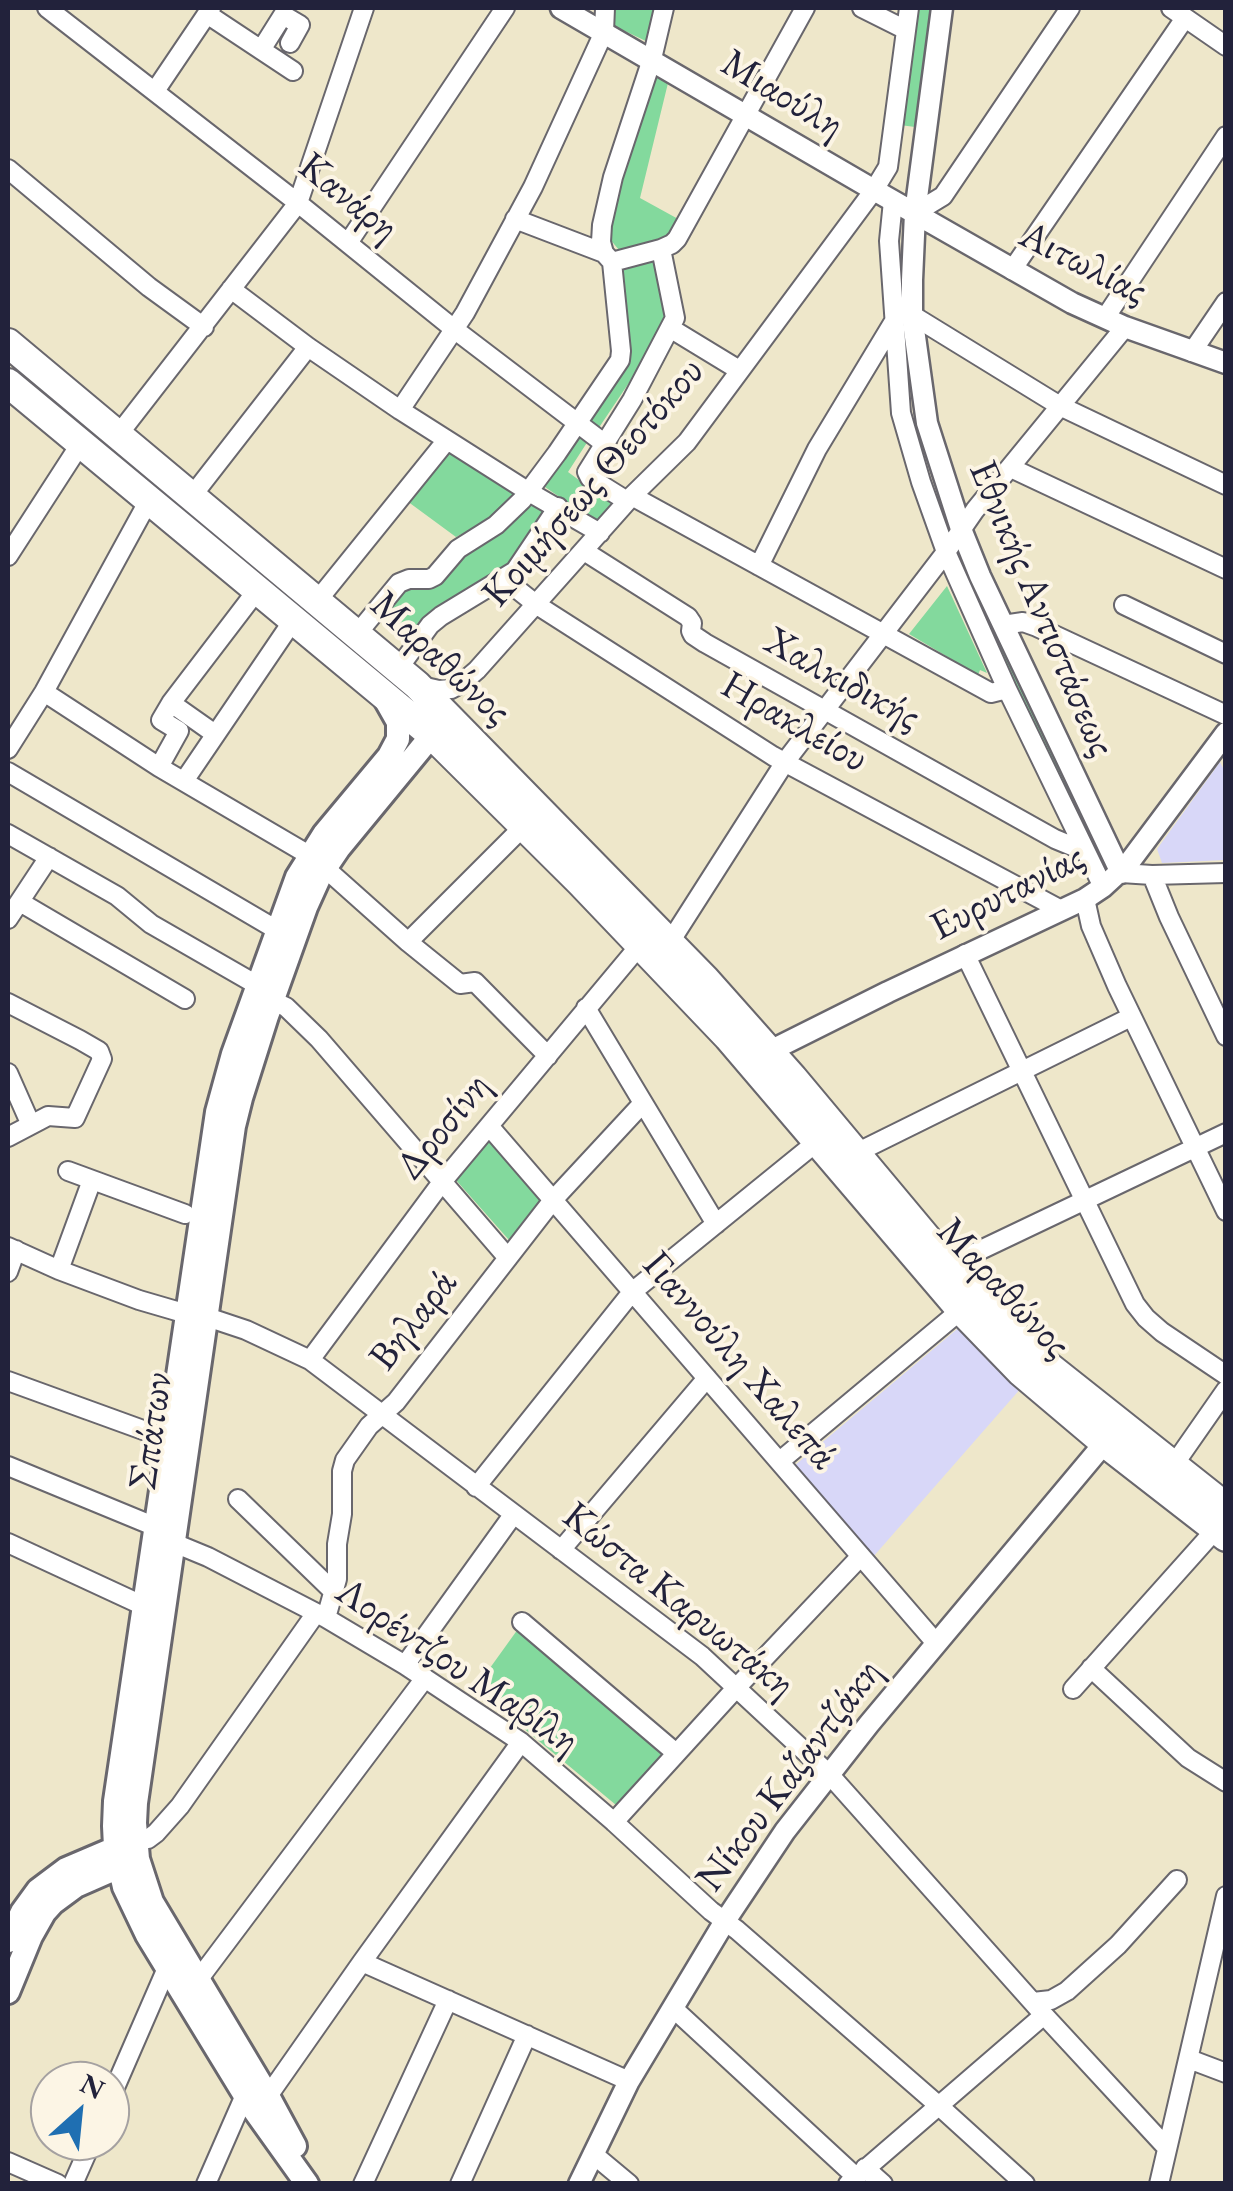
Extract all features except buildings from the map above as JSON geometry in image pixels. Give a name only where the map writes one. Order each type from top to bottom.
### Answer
[{"type":"main road","name":"Μαραθώνος","points":[[14,346],[415,684],[670,942],[760,1058],[818,1142],[961,1310],[1021,1372],[1112,1434],[1222,1524]]},
{"type":"main road","name":"Μαραθώνος","points":[[15,390],[432,735],[856,1153],[949,1265],[1112,1434],[1172,1466],[1222,1524]]},
{"type":"main road","name":"Σπάτων","points":[[265,993],[306,907],[317,861],[398,740],[398,722],[370,681]]},
{"type":"main road","points":[[415,684],[436,720],[432,735]]},
{"type":"main road","name":"Σπάτων","points":[[315,2184],[167,1968],[127,1896],[127,1853],[165,1535],[197,1316],[277,930],[297,877],[317,861],[432,735]]},
{"type":"main road","name":"Σπάτων","points":[[165,1535],[144,1606],[116,1802],[127,1853],[307,2184]]},
{"type":"main road","points":[[8,1941],[38,1890],[66,1869],[127,1853]]},
{"type":"main road","points":[[8,1992],[31,1936],[53,1903],[127,1853]]},
{"type":"street","name":"Κανάρη","points":[[47,8],[605,444]]},
{"type":"street","points":[[118,435],[298,203],[364,8]]},
{"type":"street","points":[[348,243],[505,8]]},
{"type":"street","name":"Μιαούλη","points":[[561,8],[915,213]]},
{"type":"street","points":[[400,410],[466,313],[540,172],[604,32],[605,8]]},
{"type":"street","points":[[356,634],[399,584],[435,576],[458,549],[496,526],[529,492],[620,360],[608,258],[601,242],[602,225],[664,8]]},
{"type":"street","points":[[515,219],[608,258],[672,244],[805,8]]},
{"type":"street","points":[[862,8],[906,30]]},
{"type":"street","name":"Κοιμήσεως Θεοτόκου","points":[[415,684],[451,689],[477,670],[629,499],[687,442],[874,190],[888,167],[909,8]]},
{"type":"street","name":"Εθνικής Αντιστάσεως","points":[[942,8],[903,319],[927,423],[961,529],[1121,873]]},
{"type":"street","points":[[915,213],[943,196],[1070,8]]},
{"type":"street","points":[[155,91],[209,10],[293,70]]},
{"type":"street","points":[[1012,270],[1178,12],[1226,46]]},
{"type":"street","points":[[261,50],[283,15],[300,25],[290,43]]},
{"type":"street","points":[[1105,318],[1226,136]]},
{"type":"street","points":[[8,169],[149,287],[204,327]]},
{"type":"street","points":[[893,201],[888,241],[903,319],[901,413],[920,482],[946,552],[1007,688],[1103,887]]},
{"type":"street","name":"Αιτωλίας","points":[[915,213],[1105,318],[1226,363]]},
{"type":"street","points":[[660,249],[675,318],[588,475],[992,693],[1007,688]]},
{"type":"street","points":[[232,289],[400,410],[600,533]]},
{"type":"street","points":[[1192,352],[1226,302]]},
{"type":"street","points":[[903,319],[1060,406],[1226,485]]},
{"type":"street","points":[[759,566],[818,450],[903,319]]},
{"type":"street","points":[[670,942],[785,762],[961,529],[1126,327]]},
{"type":"street","points":[[670,328],[738,370]]},
{"type":"street","points":[[192,496],[308,347]]},
{"type":"street","points":[[316,601],[447,440]]},
{"type":"street","points":[[8,556],[81,443]]},
{"type":"street","points":[[1011,468],[1226,569]]},
{"type":"street","points":[[8,749],[44,692],[149,500]]},
{"type":"street","points":[[415,684],[430,625],[515,571],[558,507]]},
{"type":"street","name":"Χαλκιδικής","points":[[584,551],[688,617],[692,635],[1055,839],[1084,851]]},
{"type":"street","name":"Ηρακλείου","points":[[504,578],[537,605],[785,762],[1061,910]]},
{"type":"street","points":[[215,734],[184,723],[160,720],[258,589]]},
{"type":"street","points":[[1124,605],[1226,654]]},
{"type":"street","points":[[184,782],[294,619]]},
{"type":"street","points":[[1003,625],[1024,622],[1226,715]]},
{"type":"street","points":[[44,692],[317,861],[460,984],[481,975],[548,1056]]},
{"type":"street","points":[[160,767],[184,723]]},
{"type":"street","name":"Ευρυτανίας","points":[[760,1058],[966,954],[1085,900],[1121,873],[1224,741]]},
{"type":"street","points":[[8,772],[277,930]]},
{"type":"street","points":[[408,942],[524,826]]},
{"type":"street","points":[[8,834],[117,896],[151,924],[265,993],[298,1018],[508,1258]]},
{"type":"street","points":[[8,919],[49,857]]},
{"type":"street","points":[[1121,873],[1226,873]]},
{"type":"street","points":[[1152,875],[1226,1036]]},
{"type":"street","points":[[1085,900],[1091,926],[1131,1017],[1226,1211]]},
{"type":"street","points":[[20,902],[186,1000]]},
{"type":"street","name":"Δροσίνη","points":[[310,1360],[442,1182],[640,944]]},
{"type":"street","points":[[966,954],[1135,1304],[1162,1332],[1226,1375]]},
{"type":"street","points":[[8,1002],[102,1055],[76,1118],[51,1116],[8,1138]]},
{"type":"street","points":[[586,1008],[716,1224]]},
{"type":"street","points":[[856,1153],[1131,1017]]},
{"type":"street","points":[[9,1086],[31,1125]]},
{"type":"street","name":"Βηλαρά","points":[[127,1853],[156,1833],[180,1806],[321,1616],[334,1592],[343,1466],[369,1426],[396,1402],[553,1200],[643,1103]]},
{"type":"street","name":"Γιαννούλη Χαλεπά","points":[[489,1126],[936,1643]]},
{"type":"street","points":[[949,1265],[1226,1133]]},
{"type":"street","points":[[476,1487],[632,1292],[818,1142]]},
{"type":"street","points":[[68,1171],[185,1214]]},
{"type":"street","points":[[52,1267],[92,1180]]},
{"type":"street","points":[[8,1272],[12,1248]]},
{"type":"street","name":"Κώστα Καρυωτάκη","points":[[12,1248],[139,1300],[260,1336],[310,1360],[702,1656],[829,1774],[1167,2148]]},
{"type":"street","points":[[780,1462],[961,1310]]},
{"type":"street","points":[[560,1550],[707,1378]]},
{"type":"street","points":[[8,1381],[154,1434]]},
{"type":"street","points":[[1172,1466],[1226,1390]]},
{"type":"street","name":"Νίκου Καζαντζάκη","points":[[579,2184],[628,2082],[725,1921],[786,1831],[936,1643],[1112,1434]]},
{"type":"street","name":"Λορέντζου Μαβίλη","points":[[8,1466],[165,1535],[321,1616],[405,1665],[521,1742],[1025,2184]]},
{"type":"street","points":[[238,1500],[334,1592]]},
{"type":"street","points":[[405,1665],[513,1515]]},
{"type":"street","points":[[1073,1689],[1222,1524]]},
{"type":"street","points":[[8,1543],[144,1606]]},
{"type":"street","points":[[614,1822],[861,1556]]},
{"type":"street","points":[[522,1622],[676,1753]]},
{"type":"street","points":[[1091,1668],[1188,1758],[1226,1782]]},
{"type":"street","points":[[198,1980],[425,1678]]},
{"type":"street","points":[[206,2184],[257,2096],[362,1962],[521,1742]]},
{"type":"street","points":[[856,2176],[938,2105],[1038,2008],[1068,1991],[1118,1944],[1176,1880]]},
{"type":"street","points":[[1158,2184],[1226,1896]]},
{"type":"street","points":[[362,1962],[628,2082]]},
{"type":"street","points":[[127,2061],[167,1968]]},
{"type":"street","points":[[364,2184],[448,2000]]},
{"type":"street","points":[[672,2008],[856,2176],[882,2184]]},
{"type":"street","points":[[460,2184],[526,2035]]},
{"type":"street","points":[[1189,2059],[1226,2073]]},
{"type":"street","points":[[592,2154],[629,2184]]},
{"type":"street","points":[[73,2184],[83,2161]]},
{"type":"street","points":[[8,2162],[58,2184]]},
{"type":"shaded area","points":[[1220,762],[1225,772],[1225,860],[1162,863],[1157,849]]},
{"type":"shaded area","points":[[962,1325],[1022,1387],[873,1557],[794,1466]]},
{"type":"green space","points":[[609,8],[660,8],[650,43],[610,24]]},
{"type":"green space","points":[[916,8],[930,8],[915,127],[900,125]]},
{"type":"green space","points":[[643,68],[668,83],[640,198],[680,220],[672,237],[619,250],[609,238]]},
{"type":"green space","points":[[652,259],[671,320],[598,429],[586,420],[627,361],[621,268]]},
{"type":"green space","points":[[576,435],[588,441],[568,472],[613,505],[596,522],[542,485]]},
{"type":"green space","points":[[449,450],[518,495],[487,521],[456,537],[407,501]]},
{"type":"green space","points":[[534,498],[550,509],[506,568],[433,611],[408,638],[380,615],[398,594],[467,549]]},
{"type":"green space","points":[[959,553],[1101,858],[1094,857],[955,560]]},
{"type":"green space","points":[[947,586],[987,673],[980,670],[978,675],[909,634]]},
{"type":"green space","points":[[489,1138],[541,1201],[509,1240],[455,1179]]},
{"type":"green space","points":[[518,1629],[669,1751],[616,1805],[504,1712],[472,1693]]}]
